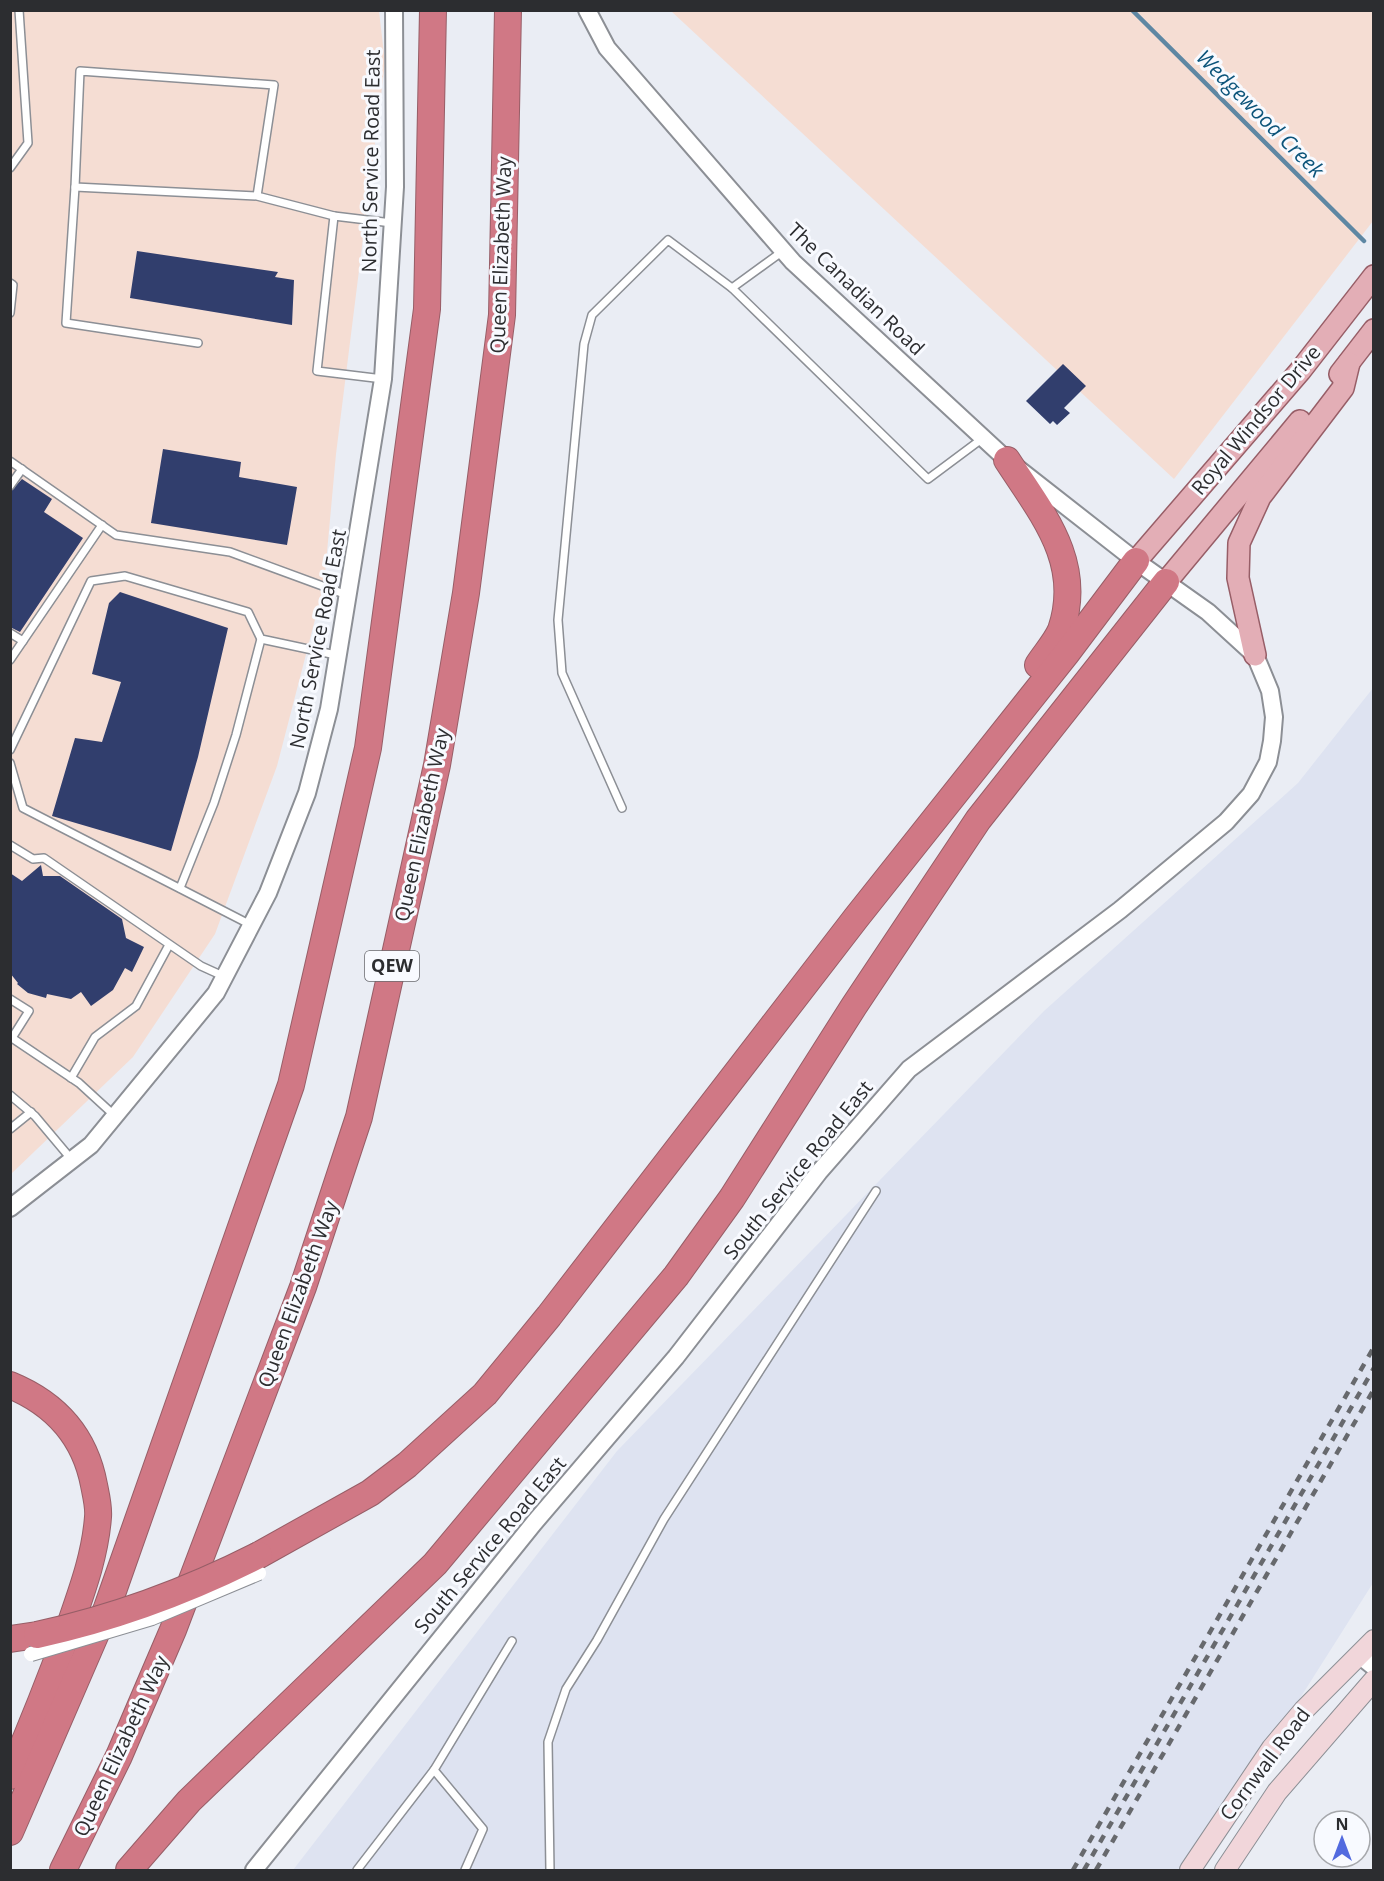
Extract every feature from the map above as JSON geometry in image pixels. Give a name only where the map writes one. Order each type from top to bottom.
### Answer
[{"type":"highway","points":[[10,1832],[107,1608],[291,1085],[368,748],[427,309],[433,10]]},
{"type":"highway","name":"Queen Elizabeth Way","points":[[63,1870],[119,1756],[173,1630],[303,1287],[359,1117],[437,765],[466,593],[502,315],[508,10]]},
{"type":"highway","points":[[1000,735],[1015,699],[1060,632],[1067,604],[1067,569],[1055,534],[1007,460]]},
{"type":"highway","points":[[10,1639],[34,1644],[259,1564],[370,1493],[407,1465],[484,1394],[549,1316],[1000,735],[1066,654],[1136,561]]},
{"type":"highway","points":[[129,1870],[189,1801],[435,1564],[676,1276],[732,1197],[854,1006],[978,820],[1166,582]]},
{"type":"highway","points":[[10,1385],[28,1392],[48,1407],[75,1433],[90,1467],[99,1513],[90,1566],[44,1698],[10,1776]]},
{"type":"main road","name":"Royal Windsor Drive","points":[[1136,561],[1300,371],[1374,276]]},
{"type":"main road","name":"Royal Windsor Drive","points":[[1166,582],[1374,330]]},
{"type":"main road","points":[[1256,655],[1238,578],[1239,543],[1260,497],[1343,388],[1349,363]]},
{"type":"main road","name":"Cornwall Road","points":[[1191,1870],[1272,1748],[1304,1710],[1366,1661],[1374,1640]]},
{"type":"main road","name":"Cornwall Road","points":[[1225,1870],[1277,1792],[1374,1680]]},
{"type":"street","name":"North Service Road East","points":[[10,1208],[91,1145],[216,993],[268,893],[307,792],[329,709],[339,655],[383,379],[392,223],[394,10]]},
{"type":"street","name":"The Canadian Road","points":[[587,10],[608,48],[783,250],[1007,460],[1136,561]]},
{"type":"street","name":"South Service Road East","points":[[254,1870],[534,1522],[676,1357],[819,1172],[909,1069],[1120,910],[1226,822],[1251,794],[1268,762],[1274,717],[1270,691],[1256,655],[1208,612],[1136,561]]},
{"type":"lane","points":[[10,168],[28,143],[19,10]]},
{"type":"lane","points":[[198,343],[66,324],[80,71],[274,85],[257,196]]},
{"type":"lane","points":[[75,187],[257,196],[334,216],[392,223]]},
{"type":"lane","points":[[334,216],[317,371],[383,379]]},
{"type":"lane","points":[[622,808],[562,673],[558,620],[584,345],[592,315],[668,240],[732,288],[928,479],[983,438]]},
{"type":"lane","points":[[732,288],[783,250]]},
{"type":"lane","points":[[10,283],[14,285],[10,313]]},
{"type":"lane","points":[[10,461],[116,535],[230,552],[349,596]]},
{"type":"lane","points":[[10,486],[22,469]]},
{"type":"lane","points":[[10,660],[102,525]]},
{"type":"lane","points":[[10,750],[91,581],[124,576],[248,612],[261,639],[233,747],[214,803],[180,888]]},
{"type":"lane","points":[[10,633],[23,641]]},
{"type":"lane","points":[[261,639],[339,655]]},
{"type":"lane","points":[[10,762],[23,808],[251,926]]},
{"type":"lane","points":[[10,845],[33,859],[44,858],[169,945],[201,966],[225,977]]},
{"type":"lane","points":[[71,1078],[94,1037],[136,1006],[169,945]]},
{"type":"lane","points":[[10,999],[29,1011],[12,1038],[71,1078],[115,1116]]},
{"type":"lane","points":[[10,1095],[31,1112],[72,1160]]},
{"type":"lane","points":[[10,1129],[31,1112]]},
{"type":"lane","points":[[550,1870],[548,1742],[566,1689],[597,1640],[664,1518],[876,1191]]},
{"type":"lane","points":[[357,1870],[434,1770],[512,1641]]},
{"type":"lane","points":[[434,1770],[483,1829],[465,1870]]},
{"type":"shaded area","points":[[11,11],[379,11],[385,63],[336,454],[324,585],[277,766],[215,934],[133,1057],[11,1174]]},
{"type":"shaded area","points":[[671,11],[1373,11],[1373,221],[1174,479]]},
{"type":"shaded area","points":[[1373,688],[1373,1583],[1191,1870],[293,1870],[617,1451],[1044,1011],[1298,783]]},
{"type":"building","points":[[137,251],[278,272],[275,277],[294,280],[292,325],[130,298]]},
{"type":"building","points":[[1063,364],[1086,386],[1064,408],[1070,413],[1057,425],[1053,421],[1050,424],[1026,401]]},
{"type":"building","points":[[163,449],[241,462],[239,477],[297,487],[287,545],[151,523]]},
{"type":"building","points":[[22,479],[52,499],[44,512],[83,538],[20,632],[10,627],[10,492]]},
{"type":"building","points":[[120,592],[228,628],[198,757],[171,851],[52,816],[75,738],[102,742],[121,682],[92,674],[109,603]]},
{"type":"building","points":[[41,865],[43,876],[60,876],[122,919],[126,938],[144,947],[132,972],[125,968],[113,990],[91,1006],[81,992],[71,999],[47,994],[46,998],[28,993],[17,984],[10,973],[10,873],[22,881]]},
{"type":"waterway","name":"Wedgewood Creek","points":[[1132,10],[1364,241]]},
{"type":"railway","points":[[1073,1870],[1374,1347]]},
{"type":"railway","points":[[1084,1870],[1374,1368]]},
{"type":"railway","points":[[1096,1870],[1374,1389]]}]
